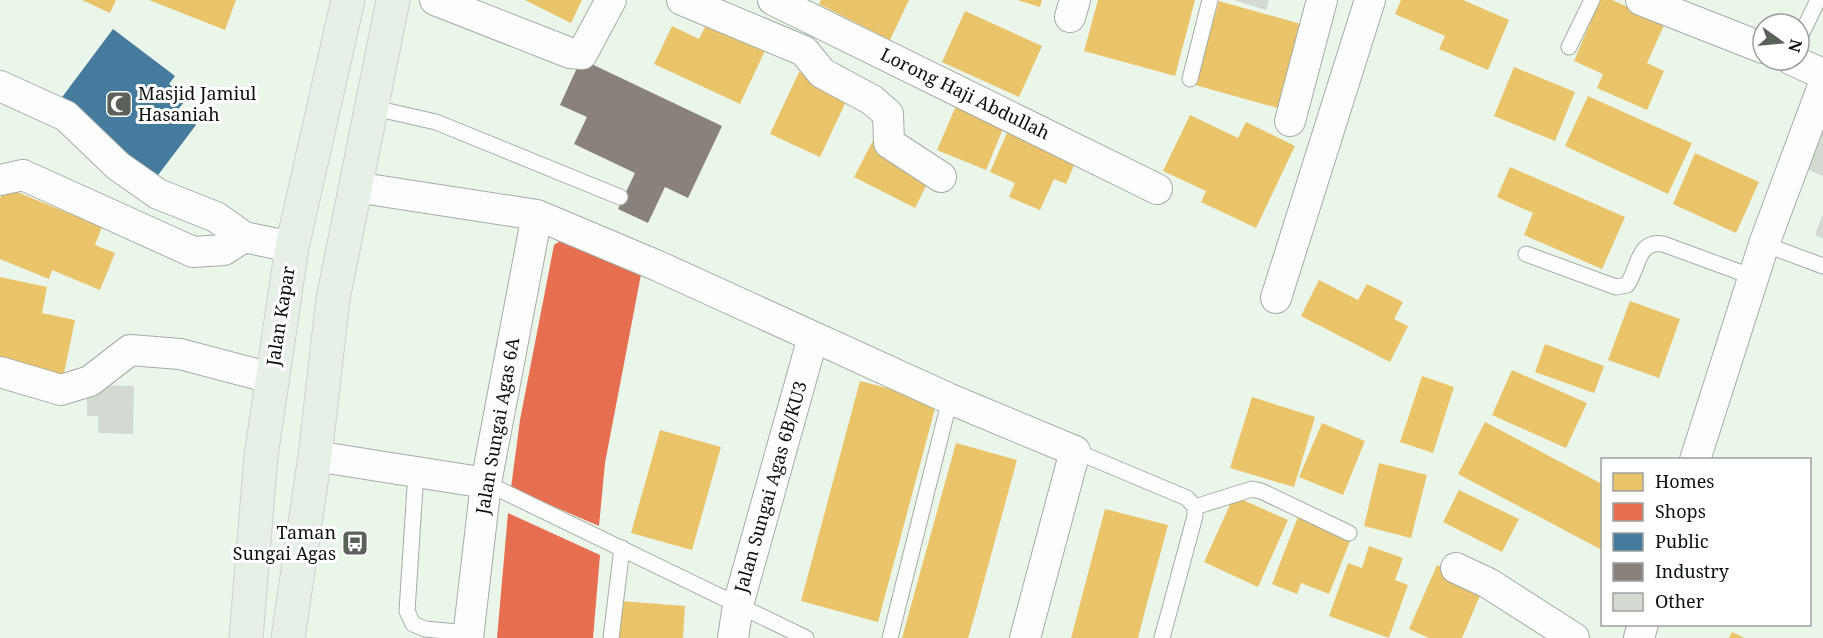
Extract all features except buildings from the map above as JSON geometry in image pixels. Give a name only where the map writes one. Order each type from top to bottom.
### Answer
[{"type":"highway","points":[[288,638],[315,456],[333,299],[393,0]]},
{"type":"highway","name":"Jalan Kapar","points":[[246,638],[261,456],[271,378],[292,247],[342,2]]},
{"type":"street","points":[[435,0],[570,53],[582,54],[611,0]]},
{"type":"street","points":[[682,0],[804,51],[822,73],[872,100],[888,114],[889,143],[941,177]]},
{"type":"street","name":"Lorong Haji Abdullah","points":[[773,0],[1158,189]]},
{"type":"street","points":[[1290,121],[1322,0]]},
{"type":"street","points":[[1276,298],[1370,0]]},
{"type":"street","points":[[1641,0],[1751,43]]},
{"type":"street","points":[[0,86],[66,116],[118,166],[158,194],[216,217],[244,237],[292,247]]},
{"type":"street","points":[[1695,458],[1764,244],[1823,86]]},
{"type":"street","points":[[0,180],[23,175],[194,252],[224,250],[244,237]]},
{"type":"street","points":[[355,187],[537,215],[658,266],[950,399],[1075,451],[1025,638]]},
{"type":"street","name":"Jalan Sungai Agas 6A","points":[[468,635],[486,483],[537,215]]},
{"type":"street","name":"Jalan Sungai Agas 6B/KU3","points":[[733,638],[738,605],[813,337]]},
{"type":"street","points":[[0,372],[61,390],[90,381],[130,350],[180,354],[271,378]]},
{"type":"street","points":[[315,456],[486,483]]},
{"type":"street","points":[[1456,568],[1488,583],[1574,638]]},
{"type":"lane","points":[[1190,79],[1210,0]]},
{"type":"lane","points":[[1569,47],[1592,0]]},
{"type":"lane","points":[[1811,14],[1818,0]]},
{"type":"lane","points":[[370,107],[436,122],[620,197]]},
{"type":"lane","points":[[1526,254],[1616,287],[1626,285],[1645,247],[1652,242],[1753,277]]},
{"type":"lane","points":[[1764,244],[1823,266]]},
{"type":"lane","points":[[890,638],[950,399]]},
{"type":"lane","points":[[1075,451],[1187,498],[1195,507],[1195,516],[1162,638]]},
{"type":"lane","points":[[416,472],[407,611],[413,624],[425,629],[468,635]]},
{"type":"lane","points":[[486,483],[806,638]]},
{"type":"lane","points":[[1195,507],[1252,489],[1261,491],[1349,533]]},
{"type":"lane","points":[[611,638],[622,548]]},
{"type":"place","name":"Masjid Jamiul Hasaniah","points":[[119,104]]},
{"type":"place","name":"Taman Sungai Agas","points":[[355,543]]}]
